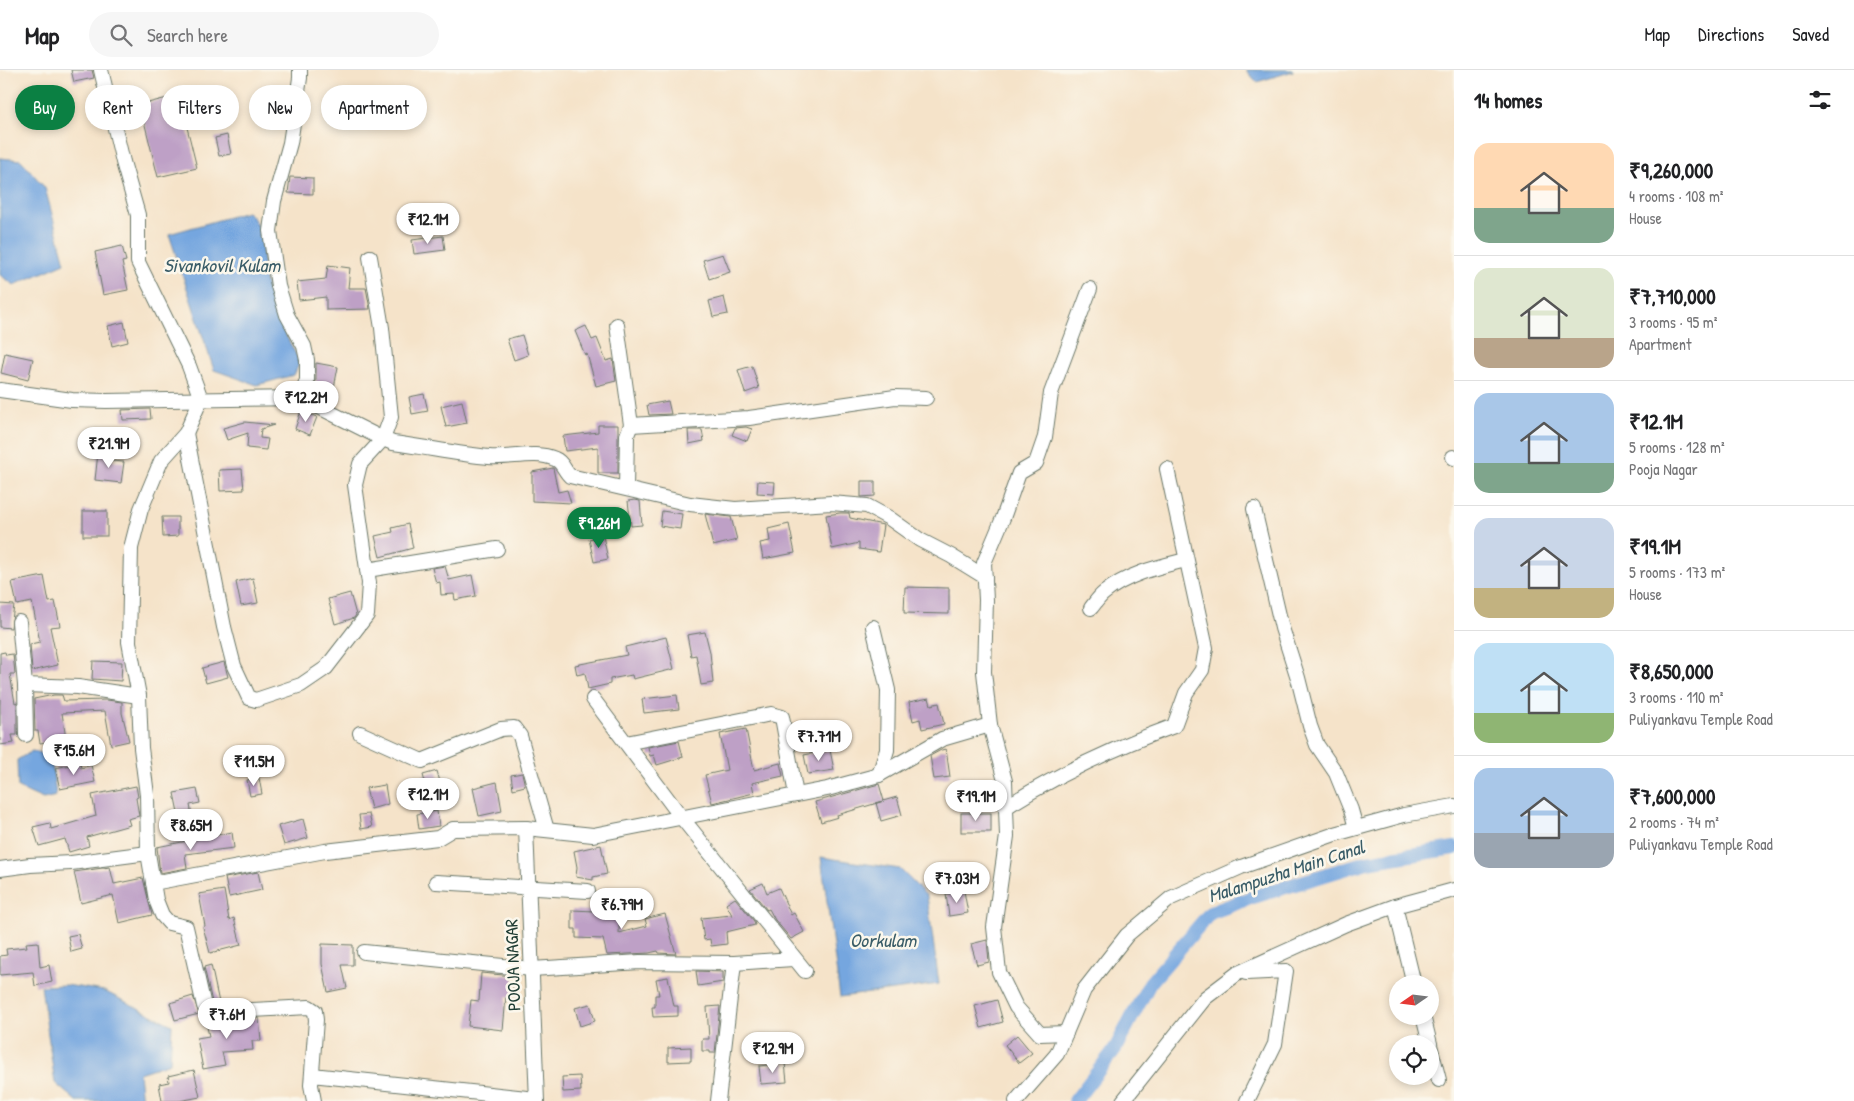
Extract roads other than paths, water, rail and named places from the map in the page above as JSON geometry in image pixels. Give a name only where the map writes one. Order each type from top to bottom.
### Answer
[{"type":"street","points":[[101,70],[138,215],[138,262],[189,366],[201,399],[186,433],[161,461],[141,509],[131,548],[130,642],[139,696],[141,748],[147,795],[148,853],[156,900],[162,915],[169,923],[186,927],[204,1006],[207,1010],[214,1012],[309,1007],[315,1010],[316,1020],[311,1085],[314,1101]]},
{"type":"street","points":[[300,70],[290,143],[274,201],[270,231],[278,286],[286,315],[304,346],[307,360],[307,380],[302,398]]},
{"type":"street","points":[[186,433],[224,627],[234,666],[249,698],[256,700],[301,685],[326,668],[366,615],[369,584],[355,485],[360,464],[383,439],[391,417],[382,328],[370,257]]},
{"type":"street","points":[[1066,1032],[1040,1034],[1016,1007],[999,972],[994,928],[1007,836],[1006,782],[990,725],[984,672],[986,600],[984,563],[1004,518],[1019,473],[1036,463],[1045,437],[1051,394],[1090,289]]},
{"type":"street","points":[[617,325],[631,425],[627,435],[626,488]]},
{"type":"street","points":[[0,390],[72,400],[106,401],[302,398],[393,443],[491,457],[538,455],[548,457],[559,461],[570,476],[690,504],[734,509],[831,503],[867,506],[889,518],[920,540],[985,576]]},
{"type":"street","points":[[631,425],[749,418],[895,397],[926,398]]},
{"type":"street","points":[[1006,807],[1032,790],[1130,742],[1174,726],[1186,693],[1202,670],[1206,648],[1167,469]]},
{"type":"street","points":[[1254,509],[1282,628],[1298,678],[1310,726],[1317,745],[1336,773],[1356,828]]},
{"type":"street","points":[[367,570],[497,550]]},
{"type":"street","points":[[1091,608],[1103,593],[1122,581],[1151,569],[1186,560]]},
{"type":"street","points":[[19,622],[25,685],[26,735]]},
{"type":"street","points":[[873,627],[888,690],[887,750],[878,775]]},
{"type":"street","points":[[25,685],[78,687],[139,696]]},
{"type":"street","points":[[593,699],[682,818],[804,972]]},
{"type":"street","points":[[626,743],[772,714],[782,717],[796,795]]},
{"type":"street","points":[[154,883],[325,851],[438,838],[453,829],[526,828],[593,835],[827,789],[878,775],[942,739],[990,725]]},
{"type":"street","points":[[360,733],[422,761],[501,729],[514,728],[520,736],[546,830]]},
{"type":"street","points":[[1016,1101],[1057,1054],[1084,990],[1127,935],[1171,898],[1241,867],[1335,834],[1404,815],[1454,806]]},
{"type":"street","name":"POOJA NAGAR","points":[[526,828],[536,1100]]},
{"type":"street","points":[[0,869],[30,864],[71,863],[148,853]]},
{"type":"street","points":[[436,882],[588,891]]},
{"type":"street","points":[[1123,1101],[1205,998],[1238,973],[1346,924],[1395,906],[1454,890]]},
{"type":"street","points":[[1395,906],[1412,975]]},
{"type":"street","points":[[364,952],[532,969],[640,962],[734,963],[793,958]]},
{"type":"street","points":[[718,1101],[734,963]]},
{"type":"street","points":[[1238,973],[1286,972],[1275,1044],[1247,1101]]},
{"type":"street","points":[[312,1075],[536,1100]]},
{"type":"water","points":[[1246,70],[1293,70],[1293,71],[1257,82]]},
{"type":"water","points":[[0,158],[21,160],[45,188],[65,263],[14,285],[0,275]]},
{"type":"water","name":"Sivankovil Kulam","points":[[247,212],[258,226],[262,245],[264,275],[272,304],[300,362],[294,375],[257,385],[214,370],[169,234]]},
{"type":"water","points":[[32,751],[51,755],[56,796],[43,799],[18,788],[17,760]]},
{"type":"water","name":"Oorkulam","points":[[821,857],[900,869],[927,896],[939,984],[840,997]]},
{"type":"water","points":[[66,985],[104,991],[172,1025],[170,1063],[139,1073],[142,1101],[76,1101],[55,1083],[41,986]]},
{"type":"waterway","name":"Malampuzha Main Canal","points":[[1075,1101],[1115,1049],[1150,983],[1210,913],[1253,897],[1367,862],[1454,848]]}]
